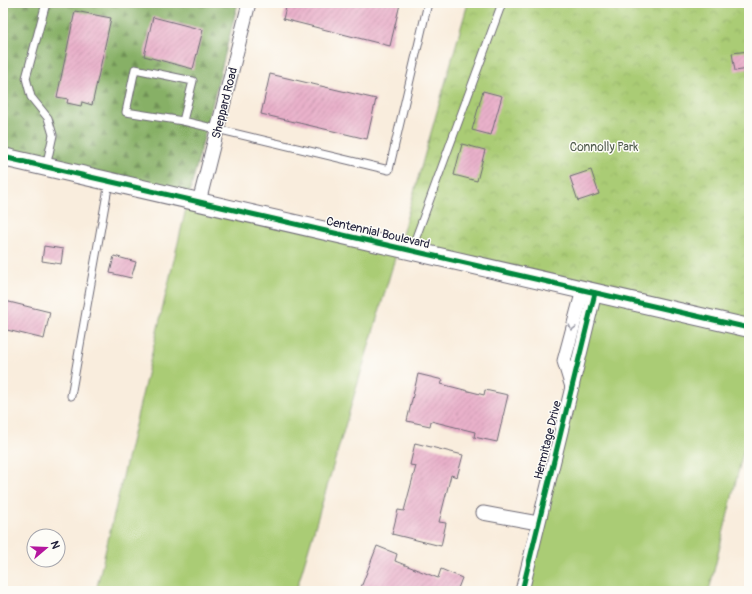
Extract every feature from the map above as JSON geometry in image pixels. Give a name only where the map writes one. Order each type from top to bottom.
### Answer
[{"type":"main road","name":"Centennial Boulevard","points":[[3,157],[749,328]]},
{"type":"street","name":"Sheppard Road","points":[[199,202],[249,3]]},
{"type":"street","name":"Hermitage Drive","points":[[522,591],[572,386],[564,361],[589,292]]},
{"type":"street","points":[[483,513],[538,523]]},
{"type":"lane","points":[[46,3],[26,78],[31,97],[48,118],[53,135],[46,167]]},
{"type":"lane","points":[[183,121],[193,81],[135,69],[126,112],[183,121],[389,170],[428,3]]},
{"type":"lane","points":[[411,251],[502,3]]},
{"type":"lane","points":[[71,396],[109,182]]},
{"type":"green space","points":[[3,3],[238,3],[188,200],[3,156]]},
{"type":"green space","name":"Connolly Park","points":[[468,3],[749,3],[749,329],[398,248]]},
{"type":"green space","points":[[188,200],[398,248],[296,591],[96,591]]},
{"type":"green space","points":[[595,293],[749,329],[749,428],[709,591],[522,591]]},
{"type":"building","points":[[287,3],[400,4],[390,46],[283,19]]},
{"type":"building","points":[[75,11],[111,18],[92,105],[82,102],[81,106],[67,103],[68,99],[57,97]]},
{"type":"building","points":[[153,17],[203,30],[193,69],[144,56]]},
{"type":"building","points":[[749,51],[749,69],[735,71],[732,53]]},
{"type":"building","points":[[270,74],[376,99],[367,139],[261,114]]},
{"type":"building","points":[[483,91],[502,96],[491,135],[472,130]]},
{"type":"building","points":[[462,144],[485,150],[477,181],[454,175]]},
{"type":"building","points":[[591,170],[599,194],[578,201],[570,177]]},
{"type":"building","points":[[44,246],[63,249],[61,264],[42,261]]},
{"type":"building","points":[[114,256],[136,262],[131,278],[110,273]]},
{"type":"building","points":[[5,301],[50,312],[44,339],[3,329]]},
{"type":"building","points":[[418,374],[443,380],[441,384],[484,395],[485,390],[508,395],[497,442],[474,437],[475,432],[431,421],[430,426],[407,421]]},
{"type":"building","points":[[415,443],[463,455],[457,477],[451,475],[439,522],[446,523],[441,546],[392,534],[398,510],[404,511],[416,466],[410,465]]},
{"type":"building","points":[[377,546],[397,554],[395,561],[438,578],[441,569],[462,578],[457,591],[360,590]]},
{"type":"cycle path","points":[[3,157],[749,328]]},
{"type":"cycle path","points":[[522,591],[595,293]]}]
